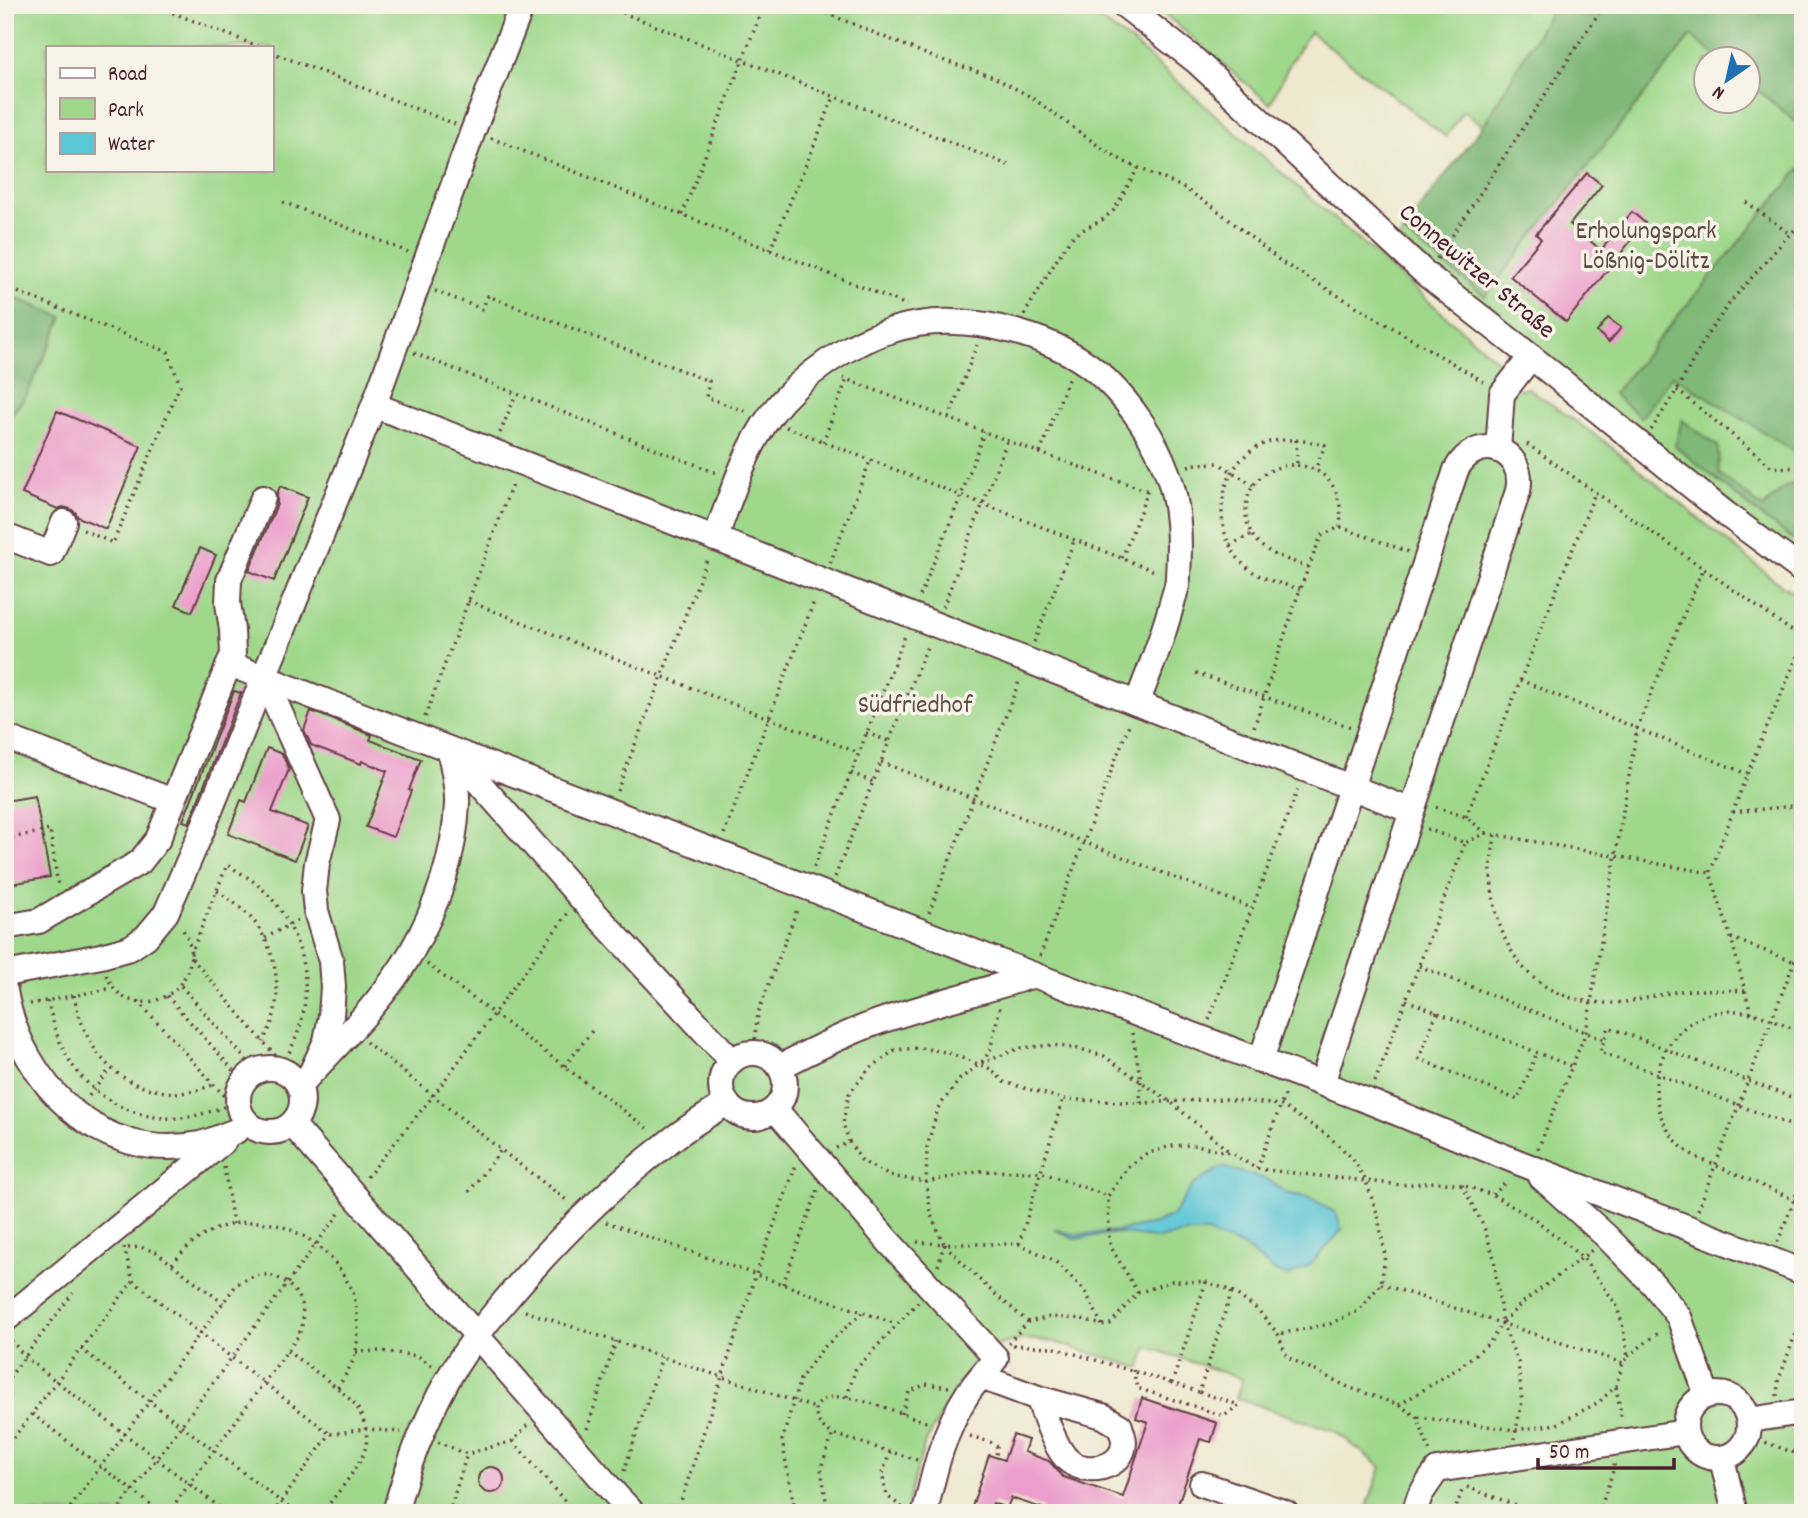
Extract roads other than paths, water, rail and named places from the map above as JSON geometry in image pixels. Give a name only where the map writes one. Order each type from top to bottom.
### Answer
[{"type":"street","points":[[5,974],[130,948],[146,937],[166,914],[374,405],[473,131],[522,5]]},
{"type":"street","name":"Connewitzer Straße","points":[[1124,5],[1196,61],[1427,275],[1726,514],[1803,571]]},
{"type":"street","points":[[715,539],[750,451],[767,420],[804,380],[856,344],[888,331],[919,324],[951,322],[985,324],[1013,330],[1046,342],[1077,358],[1105,378],[1129,405],[1152,440],[1167,472],[1175,502],[1179,537],[1178,581],[1166,626],[1137,703]]},
{"type":"street","points":[[1498,450],[1502,394],[1531,357]]},
{"type":"street","points":[[374,405],[1412,811]]},
{"type":"street","points":[[1261,1060],[1460,462],[1473,451],[1498,450],[1512,459],[1517,466],[1520,483],[1518,491],[1322,1083]]},
{"type":"street","points":[[5,927],[39,921],[140,862],[158,839],[233,653],[228,603],[229,580],[263,498]]},
{"type":"street","points":[[5,536],[51,554],[64,522]]},
{"type":"street","points":[[229,664],[1034,975],[1322,1083],[1803,1272]]},
{"type":"street","points":[[264,677],[328,820],[317,863],[314,891],[316,911],[331,961],[331,1016],[326,1041],[297,1075]]},
{"type":"street","points":[[5,737],[173,801]]},
{"type":"street","points":[[297,1075],[351,1030],[411,953],[428,920],[442,885],[452,846],[457,803],[456,780],[449,748]]},
{"type":"street","points":[[449,748],[580,897],[732,1061]]},
{"type":"street","points":[[780,1068],[878,1022],[1034,975]]},
{"type":"street","points":[[7,999],[18,1036],[37,1072],[55,1096],[74,1114],[103,1132],[134,1143],[167,1146],[200,1144],[233,1125],[268,1132],[277,1131],[292,1124],[301,1110],[302,1093],[297,1075]]},
{"type":"street","points":[[755,1053],[771,1059],[780,1068],[785,1079],[785,1088],[784,1096],[775,1110],[751,1117],[736,1112],[727,1103],[721,1083],[726,1068],[732,1061],[755,1053]]},
{"type":"street","points":[[5,1320],[118,1244],[233,1125],[239,1106],[238,1097],[250,1076],[264,1068],[281,1069],[297,1075]]},
{"type":"street","points":[[395,1513],[404,1479],[421,1435],[449,1378],[503,1303],[544,1256],[632,1172],[667,1143],[727,1103]]},
{"type":"street","points":[[775,1110],[996,1358],[974,1385],[948,1430],[925,1513]]},
{"type":"street","points":[[292,1124],[634,1513]]},
{"type":"street","points":[[1531,1167],[1606,1236],[1654,1285],[1679,1317],[1707,1395]]},
{"type":"street","points":[[974,1385],[1038,1398]]},
{"type":"street","points":[[1719,1394],[1735,1399],[1741,1405],[1748,1428],[1738,1450],[1722,1459],[1699,1452],[1688,1440],[1685,1432],[1690,1408],[1707,1395],[1719,1394]]},
{"type":"street","points":[[1748,1428],[1777,1416],[1803,1412]]},
{"type":"street","points":[[1414,1513],[1420,1495],[1437,1469],[1685,1432]]},
{"type":"street","points":[[1722,1459],[1735,1513]]},
{"type":"street","points":[[1202,1485],[1286,1513]]},
{"type":"water","points":[[1222,1167],[1267,1179],[1286,1193],[1311,1198],[1336,1213],[1342,1230],[1310,1265],[1289,1276],[1275,1271],[1245,1248],[1207,1233],[1186,1233],[1158,1239],[1118,1233],[1074,1239],[1054,1229],[1075,1235],[1154,1224],[1172,1216],[1193,1185]]},
{"type":"park label","name":"Erholungspark Lößnig-Dölitz","points":[[1646,247]]},
{"type":"park label","name":"Südfriedhof","points":[[915,706]]}]
